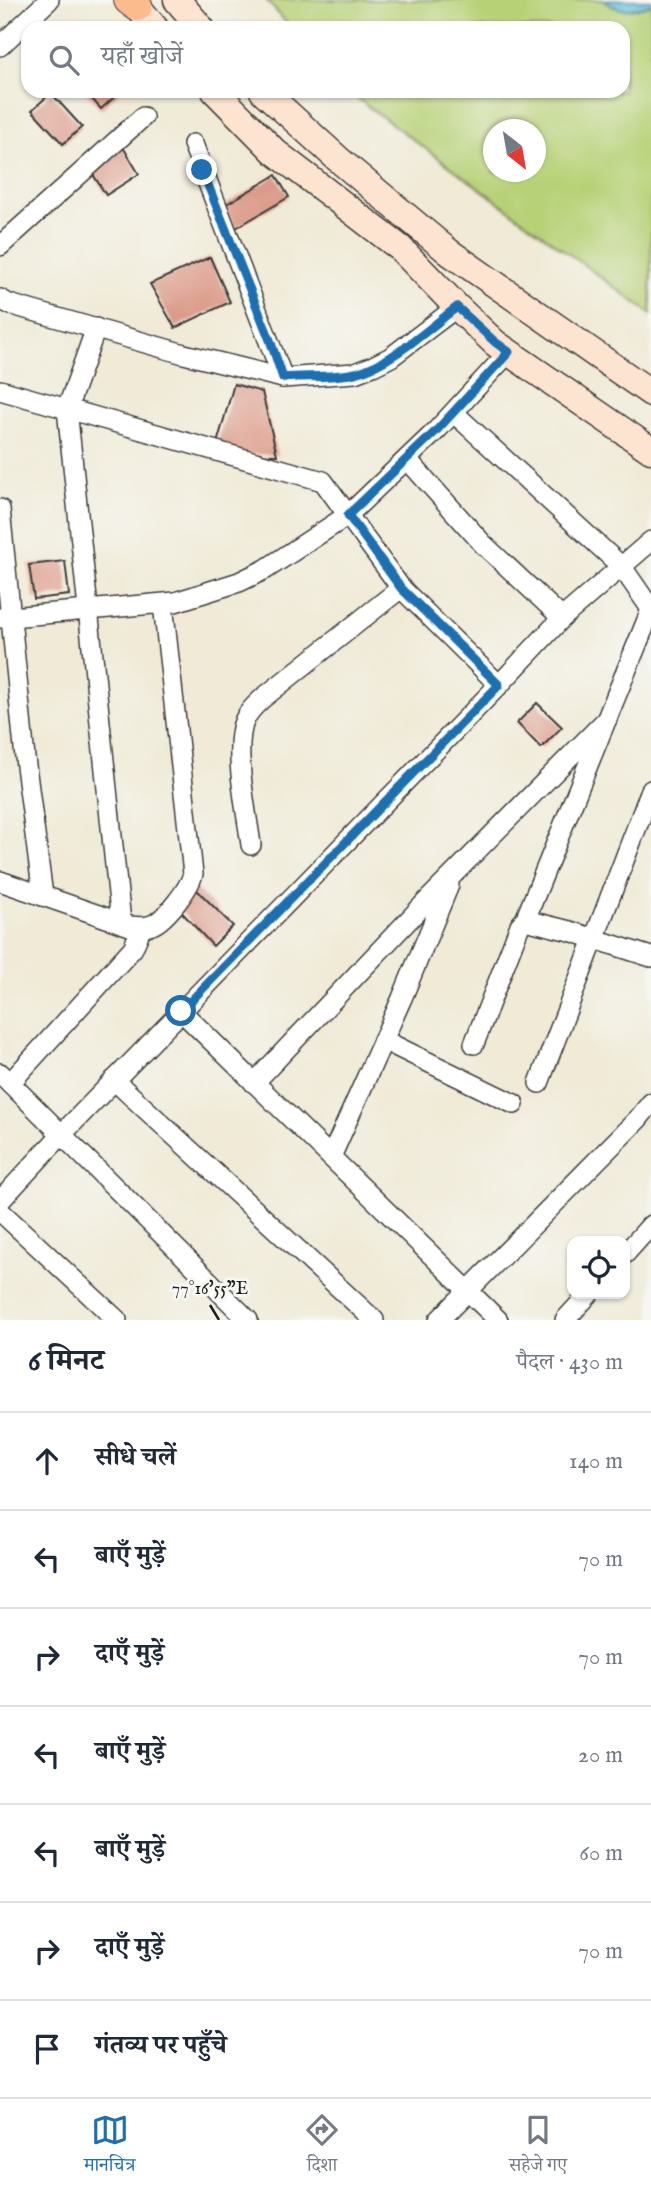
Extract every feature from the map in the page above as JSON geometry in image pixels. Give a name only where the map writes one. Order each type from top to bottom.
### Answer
[{"type":"main road","points":[[177,0],[195,21]]},
{"type":"main road","points":[[222,98],[275,152],[400,248],[495,342],[651,450]]},
{"type":"main road","points":[[272,98],[338,159],[449,252],[651,393]]},
{"type":"street","points":[[26,21],[48,0]]},
{"type":"street","points":[[0,46],[21,26]]},
{"type":"street","points":[[0,246],[143,117]]},
{"type":"street","points":[[193,144],[283,378]]},
{"type":"street","points":[[0,299],[184,354],[283,378],[355,373],[373,366],[391,357],[457,307]]},
{"type":"street","points":[[96,328],[68,410],[121,922]]},
{"type":"street","points":[[6,617],[163,604],[239,582],[266,569],[348,515],[454,413],[509,352]]},
{"type":"street","points":[[0,390],[323,481],[401,588],[499,685]]},
{"type":"street","points":[[454,413],[622,567],[651,610],[525,920],[520,925],[474,1044]]},
{"type":"street","points":[[407,459],[483,544],[562,618]]},
{"type":"street","points":[[0,509],[6,617],[43,896]]},
{"type":"street","points":[[0,1201],[562,618],[651,541]]},
{"type":"street","points":[[251,845],[240,738],[245,719],[263,698],[401,588]]},
{"type":"street","points":[[0,881],[142,928],[159,920],[185,891],[193,874],[163,604]]},
{"type":"street","points":[[254,1083],[607,719]]},
{"type":"street","points":[[539,1083],[651,790]]},
{"type":"street","points":[[331,1157],[454,874]]},
{"type":"street","points":[[525,920],[651,957]]},
{"type":"street","points":[[142,928],[132,948],[5,1078],[248,1320]]},
{"type":"street","points":[[181,1011],[498,1320]]},
{"type":"street","points":[[383,1040],[514,1104]]},
{"type":"street","points":[[114,1080],[374,1320]]},
{"type":"street","points":[[439,1320],[644,1121],[651,1103]]},
{"type":"street","points":[[0,1211],[117,1320]]},
{"type":"street","points":[[630,1248],[651,1225]]},
{"type":"street","points":[[565,1320],[584,1299]]},
{"type":"green space","points":[[266,0],[651,0],[651,314],[357,98],[630,98],[630,21],[285,21]]},
{"type":"water","points":[[603,0],[651,0],[651,4],[626,10]]},
{"type":"building","points":[[45,98],[56,98],[82,127],[63,144],[32,110]]},
{"type":"building","points":[[91,98],[113,98],[101,109]]},
{"type":"building","points":[[123,147],[139,174],[106,195],[89,168]]},
{"type":"building","points":[[276,175],[289,197],[236,228],[223,206]]},
{"type":"building","points":[[210,257],[230,302],[175,328],[150,284]]},
{"type":"building","points":[[234,384],[262,392],[277,455],[244,454],[216,447]]},
{"type":"building","points":[[65,561],[69,595],[34,599],[29,565]]},
{"type":"building","points":[[537,703],[562,727],[541,748],[517,723]]},
{"type":"building","points":[[194,887],[233,926],[213,946],[175,905]]},
{"type":"route","points":[[181,1011],[499,685],[401,588],[348,515],[436,431],[509,352],[457,307],[391,357],[373,366],[355,373],[283,378],[202,170]]}]
